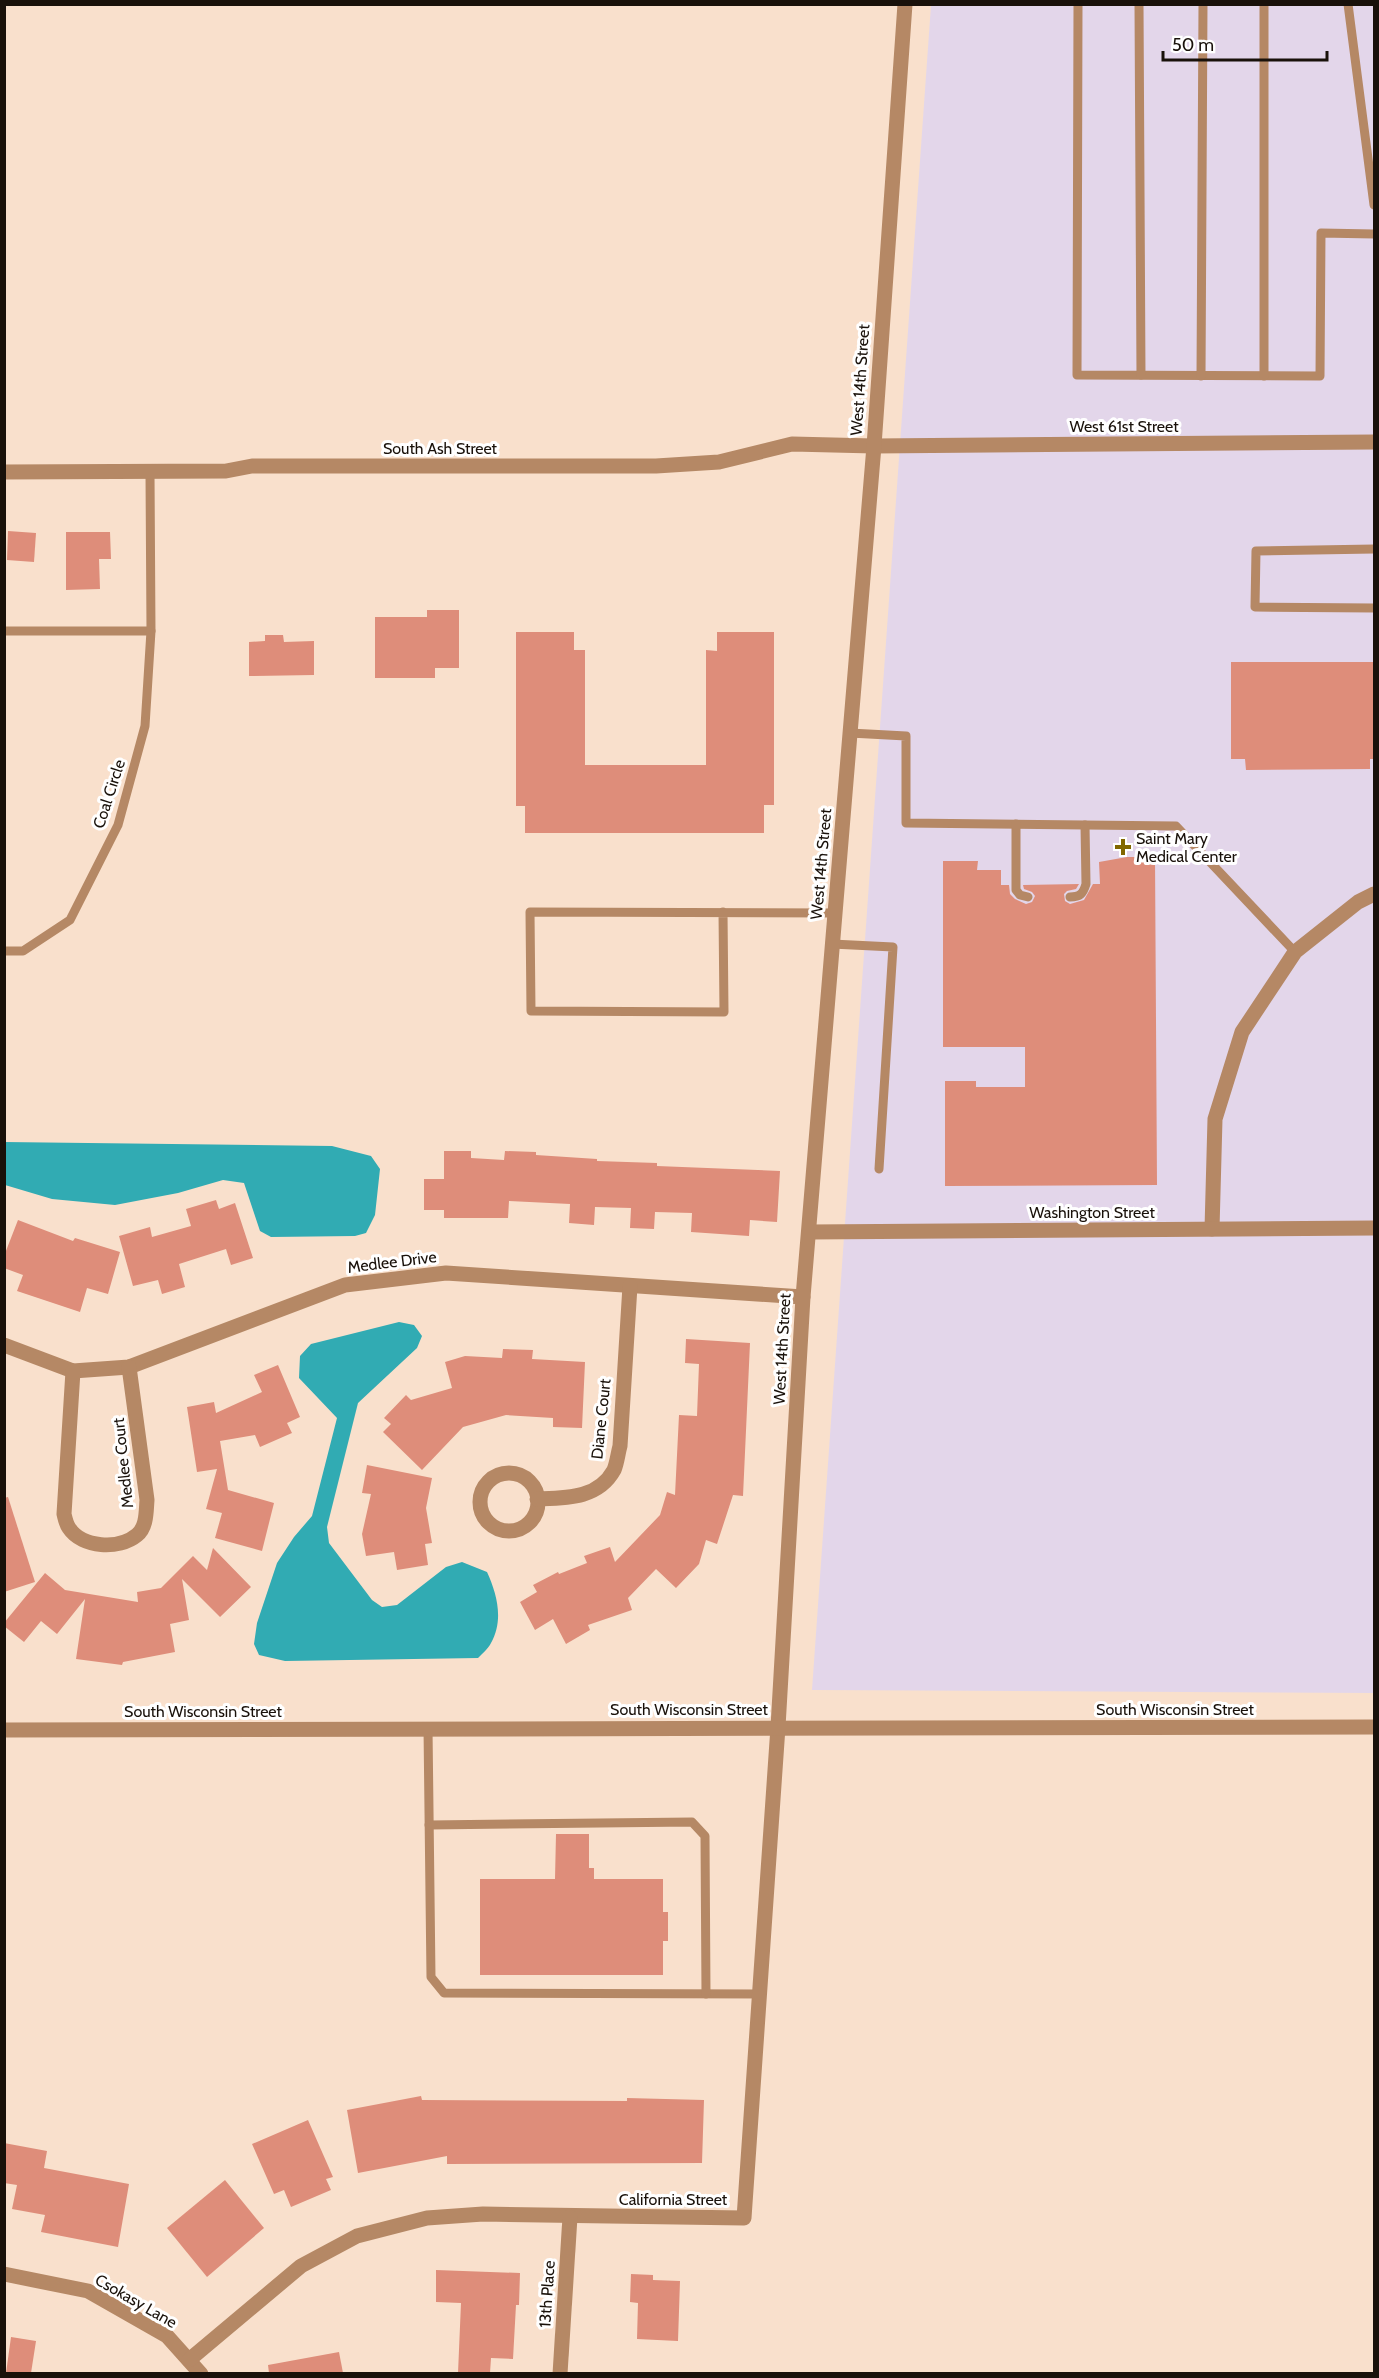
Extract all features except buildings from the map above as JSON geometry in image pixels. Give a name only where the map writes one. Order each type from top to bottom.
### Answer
[{"type":"street","name":"West 14th Street","points":[[778,1727],[803,1297],[874,446],[905,4]]},
{"type":"street","name":"West 61st Street","points":[[874,446],[1374,442]]},
{"type":"street","name":"South Ash Street","points":[[4,472],[150,473],[226,471],[252,466],[656,466],[719,462],[792,444],[874,446]]},
{"type":"street","points":[[1212,1229],[1215,1119],[1242,1032],[1295,952],[1358,902],[1374,894]]},
{"type":"street","name":"Washington Street","points":[[809,1232],[1374,1228]]},
{"type":"street","name":"Medlee Drive","points":[[4,1345],[73,1371],[129,1367],[345,1285],[446,1273],[803,1297]]},
{"type":"street","name":"Diane Court","points":[[537,1499],[579,1497],[596,1489],[614,1469],[620,1446],[630,1286]]},
{"type":"street","name":"Medlee Court","points":[[73,1371],[64,1514],[69,1528],[80,1539],[100,1545],[120,1544],[138,1535],[146,1518],[147,1500],[129,1367]]},
{"type":"street","name":"California Street","points":[[189,2360],[301,2266],[357,2236],[427,2218],[483,2214],[744,2218],[778,1727]]},
{"type":"street","name":"South Wisconsin Street","points":[[4,1730],[1374,1727]]},
{"type":"street","name":"13th Place","points":[[560,2373],[570,2217]]},
{"type":"street","name":"Csokasy Lane","points":[[4,2274],[88,2291],[167,2336],[201,2373]]},
{"type":"lane","points":[[1078,4],[1077,375],[1320,376],[1321,233],[1374,234]]},
{"type":"lane","points":[[1139,4],[1141,375]]},
{"type":"lane","points":[[1201,376],[1203,4]]},
{"type":"lane","points":[[1264,4],[1264,376]]},
{"type":"lane","points":[[1348,4],[1374,205]]},
{"type":"lane","name":"Coal Circle","points":[[4,951],[23,951],[70,920],[118,825],[145,726],[151,631],[150,473]]},
{"type":"lane","points":[[1374,549],[1256,551],[1255,607],[1374,608]]},
{"type":"lane","points":[[4,632],[151,631]]},
{"type":"lane","points":[[850,733],[906,736],[906,823],[1176,826],[1295,952]]},
{"type":"lane","points":[[1016,824],[1016,890],[1020,895],[1028,897]]},
{"type":"lane","points":[[1070,897],[1078,897],[1084,893],[1086,884],[1085,825]]},
{"type":"lane","points":[[723,912],[724,1012],[531,1011],[530,912],[723,912],[835,913]]},
{"type":"lane","points":[[832,944],[893,947],[879,1169]]},
{"type":"lane","points":[[428,1728],[431,1977],[444,1993],[760,1994]]},
{"type":"lane","points":[[429,1825],[692,1822],[705,1836],[706,1994]]},
{"type":"shaded area","name":"Saint Mary Medical Center","points":[[931,5],[1374,5],[1374,1693],[812,1690]]},
{"type":"water","points":[[4,1142],[332,1146],[371,1156],[380,1169],[375,1215],[366,1233],[355,1236],[271,1237],[260,1231],[244,1183],[223,1180],[178,1193],[115,1205],[52,1199],[5,1185]]},
{"type":"water","points":[[399,1322],[414,1325],[422,1336],[417,1348],[358,1403],[327,1527],[329,1543],[372,1600],[382,1607],[397,1605],[446,1567],[462,1562],[487,1572],[498,1607],[495,1634],[491,1643],[478,1658],[285,1661],[259,1655],[254,1644],[257,1623],[277,1563],[294,1537],[312,1516],[337,1418],[299,1378],[300,1356],[311,1344]]},
{"type":"place","name":"Saint Mary Medical Center","points":[[1123,847]]}]
